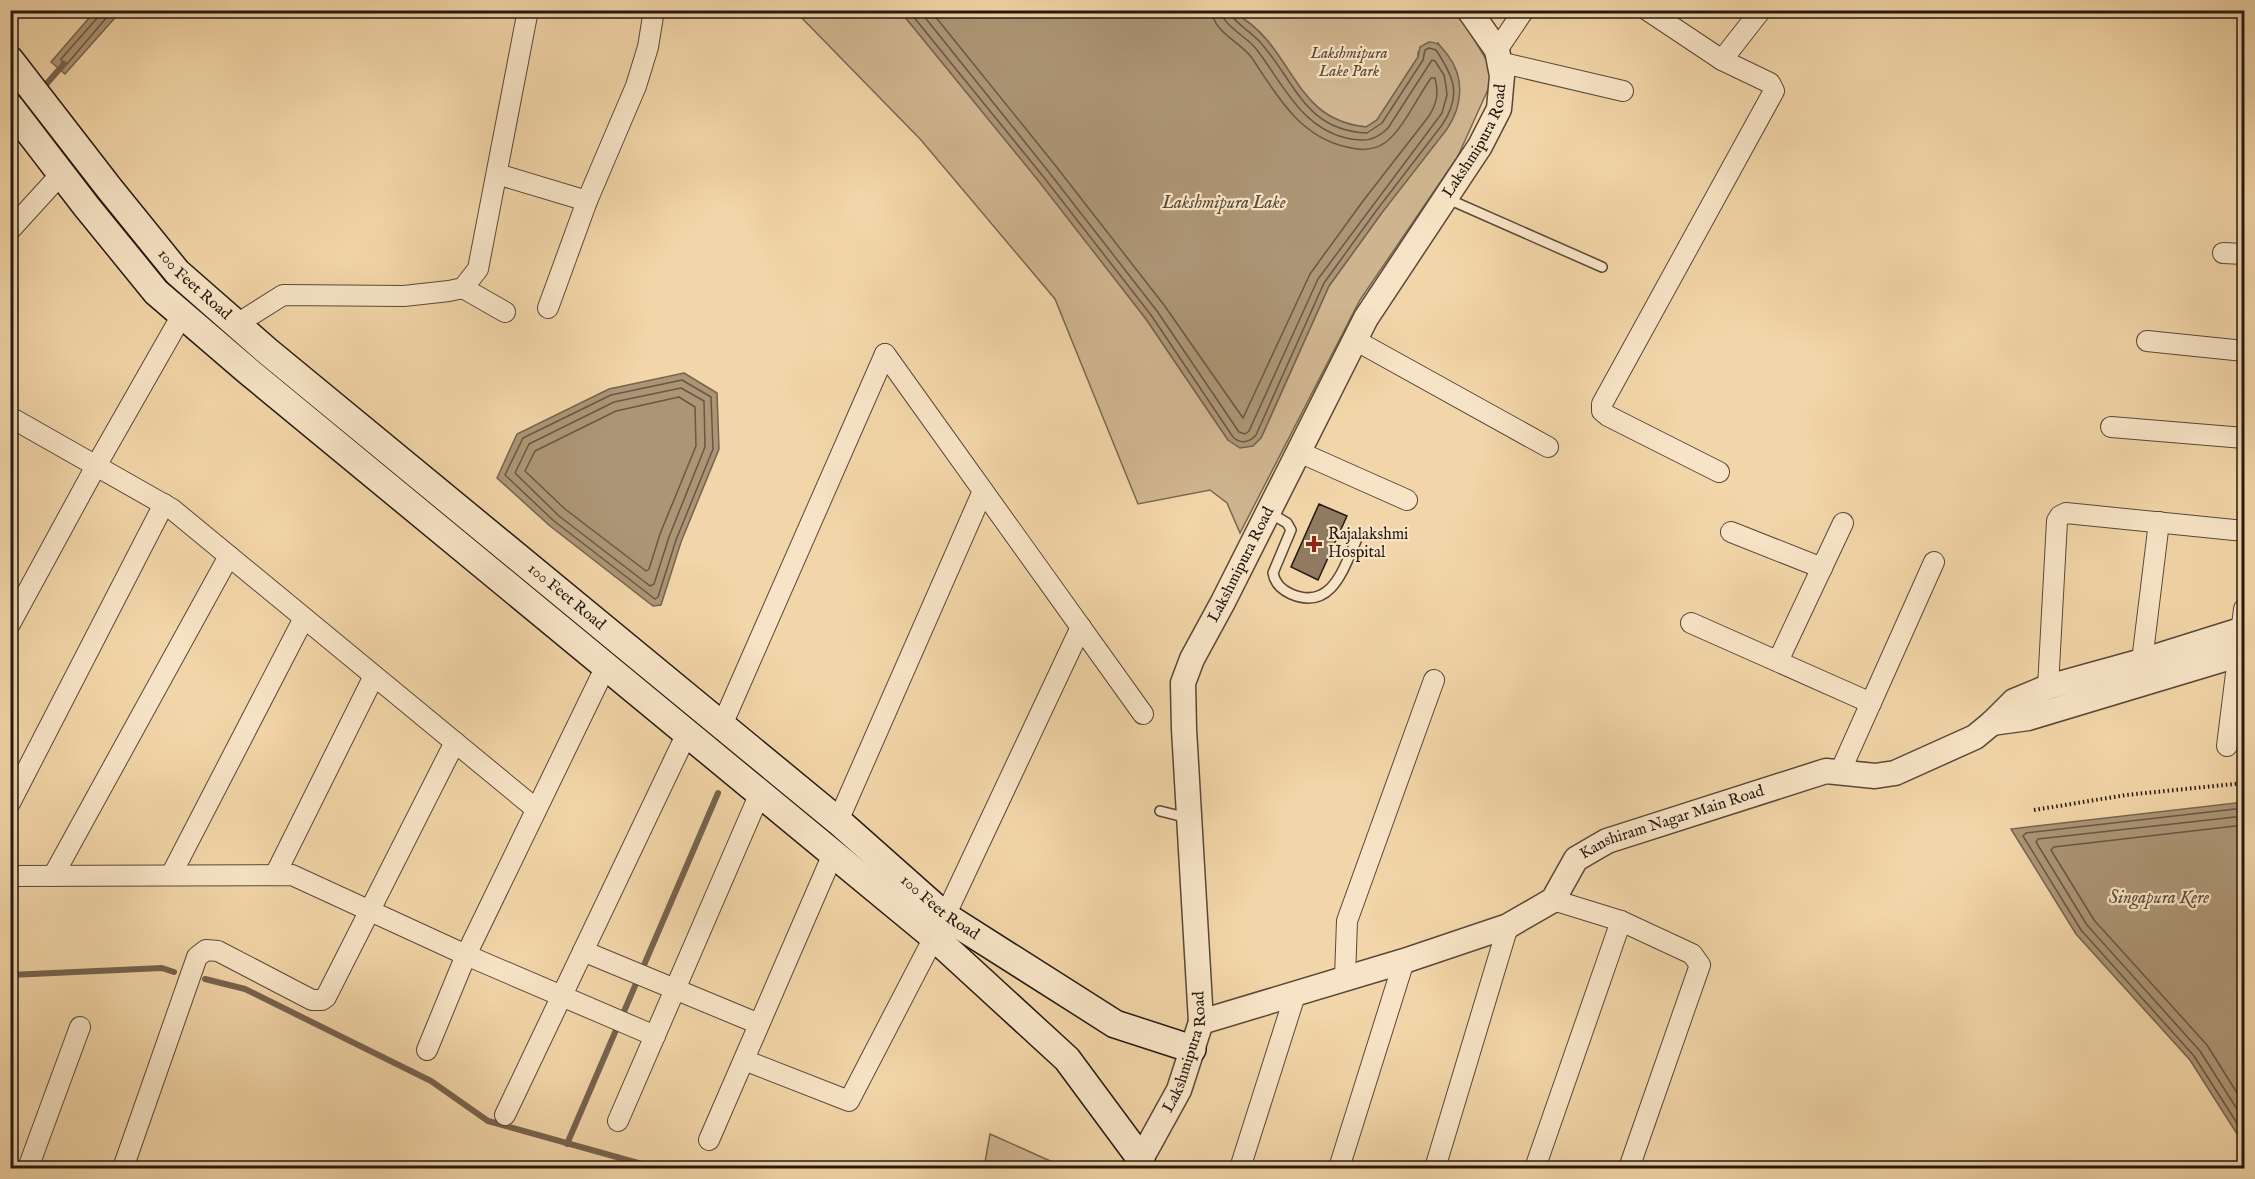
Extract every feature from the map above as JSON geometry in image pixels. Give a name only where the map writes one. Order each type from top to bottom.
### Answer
[{"type":"main road","name":"100 Feet Road","points":[[16,67],[177,272],[838,821],[1067,1059],[1138,1164]]},
{"type":"main road","name":"100 Feet Road","points":[[10,107],[156,292],[248,371],[833,854],[939,926],[1115,1024],[1192,1049]]},
{"type":"street","points":[[463,288],[478,270],[528,10]]},
{"type":"street","points":[[548,308],[587,201],[636,86],[648,47],[654,10]]},
{"type":"street","points":[[1469,10],[1498,56],[1623,92]]},
{"type":"street","points":[[1498,56],[1524,10]]},
{"type":"street","points":[[1647,10],[1722,60],[1770,83],[1774,92],[1602,404],[1602,411],[1608,416],[1719,472]]},
{"type":"street","points":[[1722,60],[1761,10]]},
{"type":"street","name":"Lakshmipura Road","points":[[1138,1164],[1179,1090],[1201,1022],[1183,683],[1192,658],[1366,318],[1480,146],[1499,109],[1502,76],[1498,56]]},
{"type":"street","points":[[10,230],[62,174]]},
{"type":"street","points":[[498,174],[587,201]]},
{"type":"street","points":[[2223,253],[2244,254]]},
{"type":"street","points":[[237,324],[284,295],[404,296],[463,288],[505,312]]},
{"type":"street","points":[[10,624],[182,315]]},
{"type":"street","points":[[1355,340],[1548,447]]},
{"type":"street","points":[[2147,341],[2244,351]]},
{"type":"street","points":[[722,725],[885,354],[1143,714]]},
{"type":"street","points":[[10,417],[164,504],[536,809]]},
{"type":"street","points":[[2111,426],[2244,438]]},
{"type":"street","points":[[1299,452],[1407,500]]},
{"type":"street","points":[[838,821],[983,491]]},
{"type":"street","points":[[10,803],[164,504]]},
{"type":"street","points":[[2048,687],[2057,521],[2060,516],[2066,513],[2244,531]]},
{"type":"street","points":[[2142,661],[2159,522]]},
{"type":"street","points":[[1778,661],[1843,523]]},
{"type":"street","points":[[1731,532],[1822,568]]},
{"type":"street","points":[[53,876],[229,556]]},
{"type":"street","points":[[1840,772],[1934,562]]},
{"type":"street","points":[[171,875],[304,618]]},
{"type":"street","points":[[1691,623],[1871,703]]},
{"type":"street","points":[[744,1060],[849,1101],[939,926],[1081,627]]},
{"type":"street","points":[[2227,746],[2243,635]]},
{"type":"street","name":"Kanshiram Nagar Main Road","points":[[1553,900],[1576,859],[1607,841],[1826,771],[1875,776],[1895,773],[1975,737],[2014,701],[2048,687],[2243,635]]},
{"type":"street","name":"Kanshiram Nagar Main Road","points":[[1992,723],[2028,718],[2243,635]]},
{"type":"street","points":[[427,1050],[466,955],[606,666]]},
{"type":"street","points":[[275,875],[374,676]]},
{"type":"street","points":[[1345,977],[1347,921],[1434,680]]},
{"type":"street","points":[[505,1115],[687,733]]},
{"type":"street","points":[[123,1168],[197,957],[206,950],[218,951],[312,1000],[322,1000],[328,994],[455,742]]},
{"type":"street","points":[[618,1121],[760,793]]},
{"type":"street","points":[[709,1140],[833,854]]},
{"type":"street","points":[[10,876],[292,875],[466,955],[655,1036]]},
{"type":"street","points":[[1201,1022],[1404,961],[1508,926],[1553,900],[1621,921],[1692,954],[1700,965],[1629,1168]]},
{"type":"street","points":[[1535,1168],[1621,921]]},
{"type":"street","points":[[1435,1168],[1508,926]]},
{"type":"street","points":[[583,951],[759,1024]]},
{"type":"street","points":[[1339,1168],[1404,961]]},
{"type":"street","points":[[1240,1168],[1295,995]]},
{"type":"street","points":[[28,1168],[80,1027]]},
{"type":"lane","points":[[1445,198],[1602,267]]},
{"type":"lane","points":[[1268,512],[1287,523],[1290,530],[1273,573],[1274,579],[1283,590],[1300,597],[1321,596],[1334,586],[1356,541]]},
{"type":"lane","points":[[1160,811],[1180,816],[1191,830]]},
{"type":"path","points":[[2034,810],[2126,795],[2244,783]]},
{"type":"green space","name":"Lakshmipura Lake Park","points":[[795,11],[900,11],[1038,179],[1146,319],[1228,440],[1261,438],[1329,286],[1381,214],[1443,50],[1438,43],[1418,52],[1418,57],[1377,120],[1367,127],[1347,123],[1318,107],[1297,83],[1263,35],[1231,11],[1457,11],[1495,74],[1458,156],[1360,300],[1240,533],[1227,503],[1210,490],[1138,504],[1055,299],[921,140]]},
{"type":"green space","points":[[990,1134],[1066,1168],[984,1168]]},
{"type":"water","points":[[95,11],[121,11],[65,74],[51,62]]},
{"type":"water","name":"Lakshmipura Lake","points":[[900,11],[1231,11],[1263,35],[1297,83],[1318,107],[1346,123],[1366,127],[1377,120],[1418,57],[1420,47],[1432,42],[1441,47],[1453,63],[1459,82],[1459,101],[1447,129],[1329,286],[1261,438],[1253,446],[1240,448],[1228,440],[1146,319],[1037,179]]},
{"type":"water","points":[[684,373],[717,393],[719,449],[681,542],[661,605],[653,606],[550,526],[497,478],[517,434],[609,389]]},
{"type":"water","name":"Singapura Kere","points":[[2244,802],[2244,1145],[2190,1060],[2076,934],[2011,829]]},
{"type":"building","points":[[1319,504],[1347,516],[1318,580],[1291,567]]},
{"type":"waterway","points":[[41,90],[64,64]]},
{"type":"waterway","points":[[567,1144],[718,793]]},
{"type":"waterway","points":[[10,975],[162,968],[174,972]]},
{"type":"waterway","points":[[205,979],[245,989],[431,1081],[488,1121],[656,1168]]},
{"type":"place","name":"Rajalakshmi Hospital","points":[[1314,544]]}]
